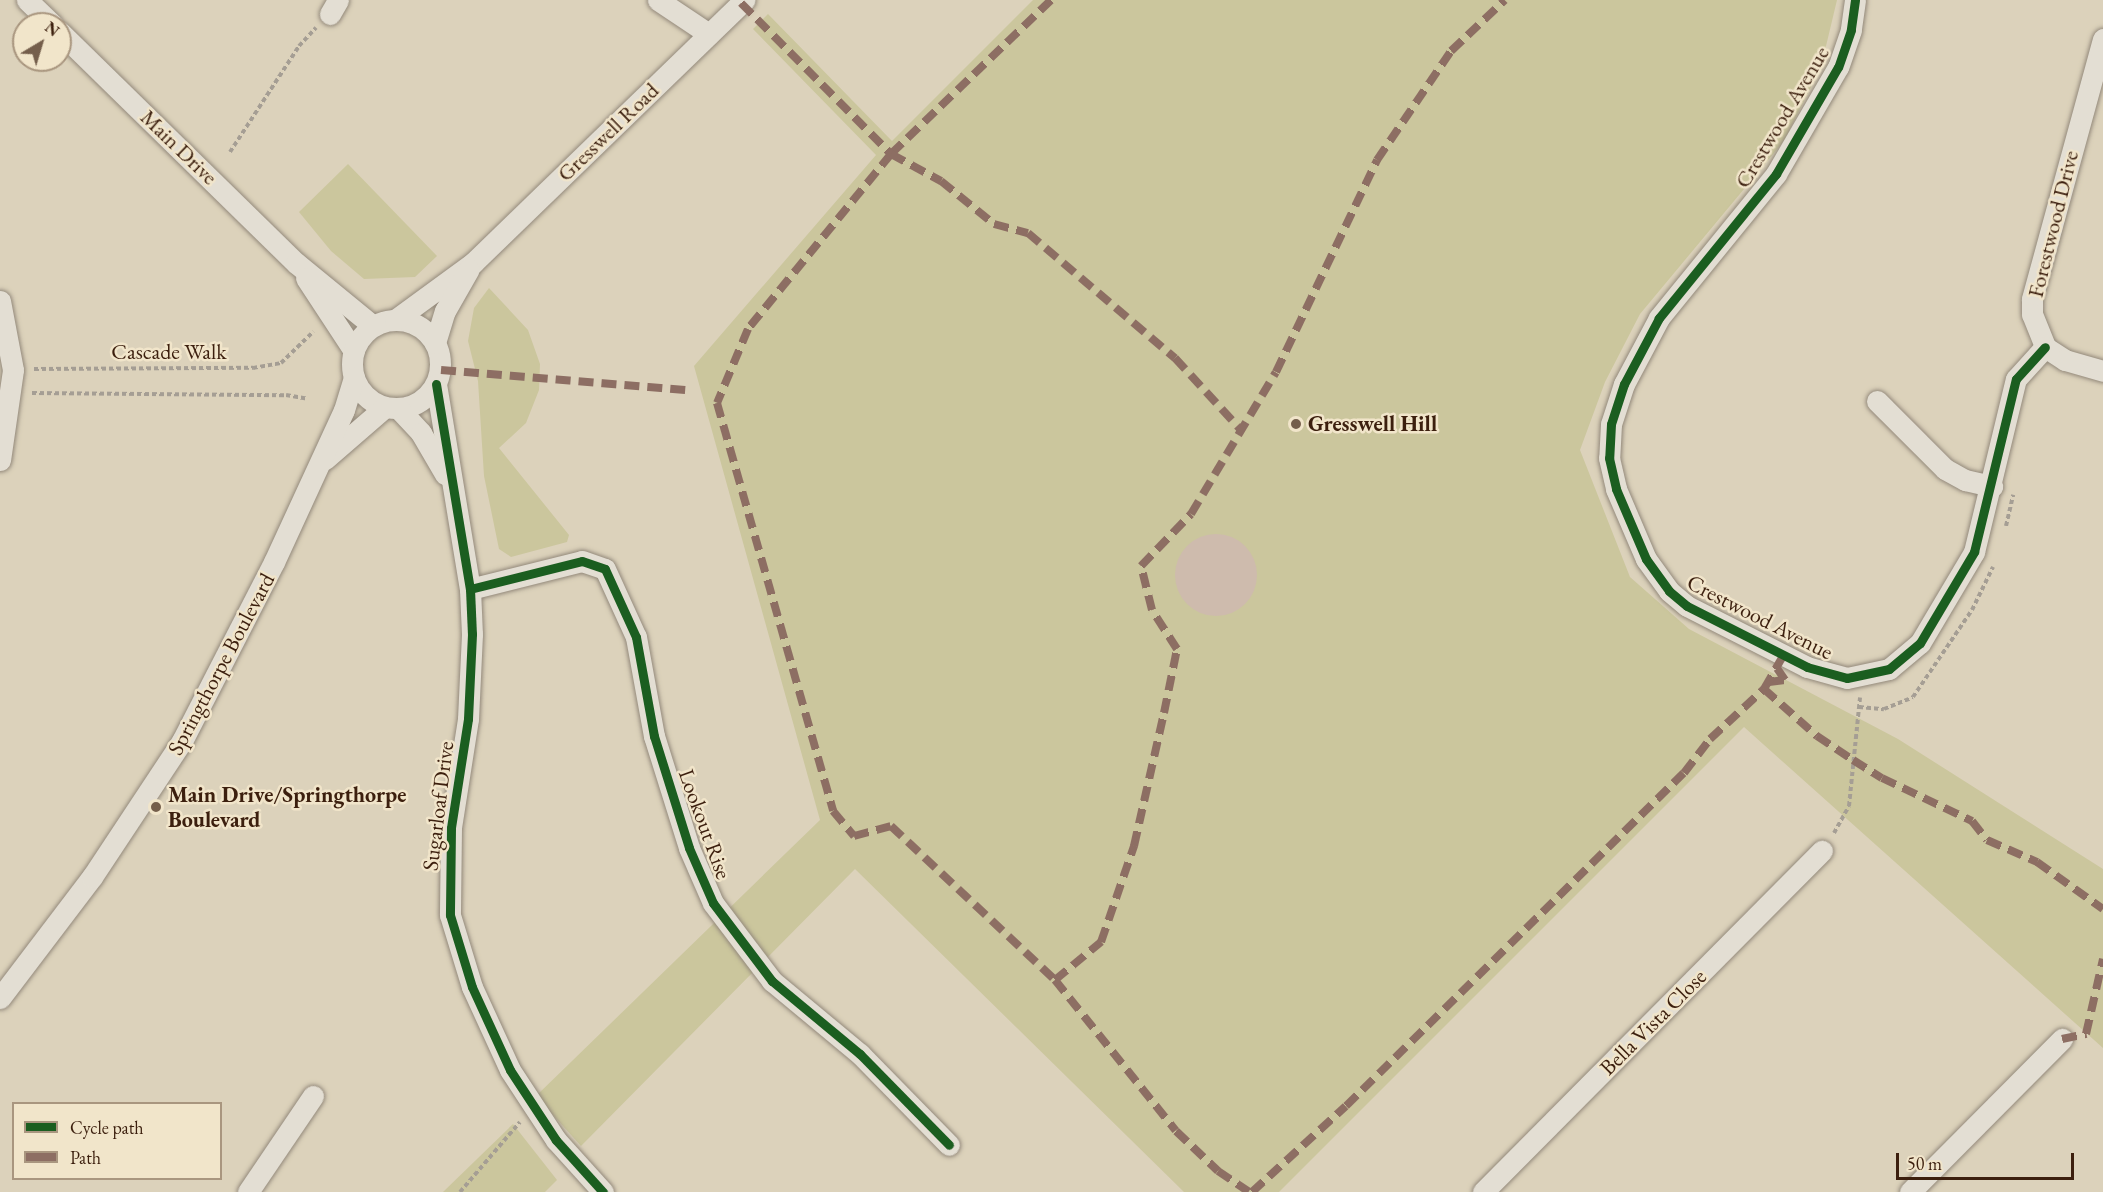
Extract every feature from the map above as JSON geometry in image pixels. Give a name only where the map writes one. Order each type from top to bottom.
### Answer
[{"type":"street","points":[[27,0],[40,12]]},
{"type":"street","points":[[658,0],[709,34]]},
{"type":"street","name":"Gresswell Road","points":[[396,320],[473,263],[744,0]]},
{"type":"street","name":"Crestwood Avenue","points":[[1855,0],[1851,30],[1838,67],[1768,186],[1649,332],[1624,384],[1609,440],[1616,489],[1646,559],[1669,591],[1688,606],[1806,667],[1835,677],[1862,677],[1900,662],[1934,622],[1974,552],[1992,486],[2016,379],[2045,347]]},
{"type":"street","name":"Forestwood Drive","points":[[2045,347],[2033,325],[2032,299],[2103,39]]},
{"type":"street","name":"Main Drive","points":[[72,44],[296,263],[374,326]]},
{"type":"street","name":"Main Drive","points":[[296,263],[354,351]]},
{"type":"street","name":"Gresswell Road","points":[[435,344],[444,311],[473,263]]},
{"type":"street","points":[[0,301],[13,370],[0,460]]},
{"type":"street","points":[[396,320],[419,326],[435,344],[441,369],[436,384],[420,401],[392,408],[372,401],[354,377],[354,351],[374,326],[396,320]]},
{"type":"street","points":[[2045,347],[2065,360],[2103,371]]},
{"type":"street","name":"Springthorpe Boulevard","points":[[0,998],[92,877],[169,764],[240,633],[344,410],[354,377]]},
{"type":"street","name":"Sugarloaf Drive","points":[[436,384],[470,589],[472,681],[451,828],[450,915],[485,1019],[533,1107],[556,1140],[603,1192]]},
{"type":"street","points":[[1877,401],[1945,469],[1965,480],[1992,486]]},
{"type":"street","name":"Sugarloaf Drive","points":[[392,408],[422,433],[451,485]]},
{"type":"street","name":"Springthorpe Boulevard","points":[[318,466],[392,408]]},
{"type":"street","name":"Lookout Rise","points":[[470,589],[582,561],[605,569],[636,637],[654,736],[689,848],[713,903],[772,981],[860,1054],[949,1146]]},
{"type":"street","name":"Bella Vista Close","points":[[1483,1192],[1822,851]]},
{"type":"street","points":[[1910,1192],[2062,1040]]},
{"type":"street","points":[[248,1192],[313,1096]]},
{"type":"path","points":[[230,152],[298,46],[334,7]]},
{"type":"path","points":[[1822,851],[1849,806],[1862,677]]},
{"type":"path","points":[[460,1192],[533,1107]]},
{"type":"shaded area","points":[[1033,0],[1837,0],[1821,67],[1784,141],[1640,314],[1605,382],[1580,450],[1630,577],[1689,629],[1898,739],[2103,869],[2103,1048],[1744,727],[1279,1192],[1184,1192],[855,869],[581,1146],[536,1096],[820,820],[694,366],[876,155],[753,29],[768,14],[892,141]]},
{"type":"shaded area","points":[[348,164],[437,256],[415,277],[364,279],[331,251],[299,212]]},
{"type":"shaded area","points":[[489,288],[528,330],[540,364],[539,390],[526,423],[499,448],[569,535],[567,542],[511,557],[499,549],[484,476],[478,381],[468,341],[474,308]]},
{"type":"shaded area","points":[[513,1124],[557,1180],[545,1192],[443,1192]]},
{"type":"building","points":[[1216,534],[1232,537],[1245,546],[1254,559],[1257,575],[1254,591],[1245,604],[1232,613],[1216,616],[1200,613],[1187,604],[1178,591],[1175,575],[1178,559],[1187,546],[1200,537]]},
{"type":"marked path","points":[[1051,0],[891,154],[748,329],[717,403],[833,811],[854,836],[891,826],[1055,980],[1176,1131],[1218,1171],[1249,1192]]},
{"type":"marked path","points":[[1055,980],[1101,942],[1134,846],[1164,713],[1177,649],[1152,610],[1141,566],[1191,514],[1276,372],[1377,160],[1451,51],[1505,0]]},
{"type":"marked path","points":[[741,3],[891,154],[941,181],[994,224],[1028,233],[1175,358],[1241,430]]},
{"type":"marked path","points":[[441,370],[685,390]]},
{"type":"marked path","points":[[1252,1192],[1346,1106],[1684,773],[1710,739],[1764,689],[1783,656]]},
{"type":"marked path","points":[[1769,682],[1785,680],[1777,668]]},
{"type":"marked path","points":[[1764,689],[1817,736],[1853,760],[1882,778],[1972,821],[1987,840],[2037,862],[2103,909]]},
{"type":"marked path","points":[[2062,1039],[2086,1034],[2103,959]]},
{"type":"cycle path","points":[[1855,0],[1851,30],[1838,67],[1776,174],[1659,318],[1624,384],[1611,424],[1609,458],[1616,489],[1646,559],[1669,591],[1687,606],[1807,667],[1847,678],[1889,669],[1920,643],[1974,552],[2016,379],[2045,347]]},
{"type":"cycle path","points":[[436,384],[470,589],[472,634],[468,719],[451,828],[450,915],[472,987],[510,1070],[556,1140],[603,1192]]},
{"type":"cycle path","points":[[470,589],[582,561],[605,569],[636,637],[654,736],[689,848],[713,903],[772,981],[860,1054],[949,1145]]},
{"type":"place","name":"Gresswell Hill","points":[[1296,424]]},
{"type":"place","name":"Main Drive/Springthorpe Boulevard","points":[[156,807]]}]
